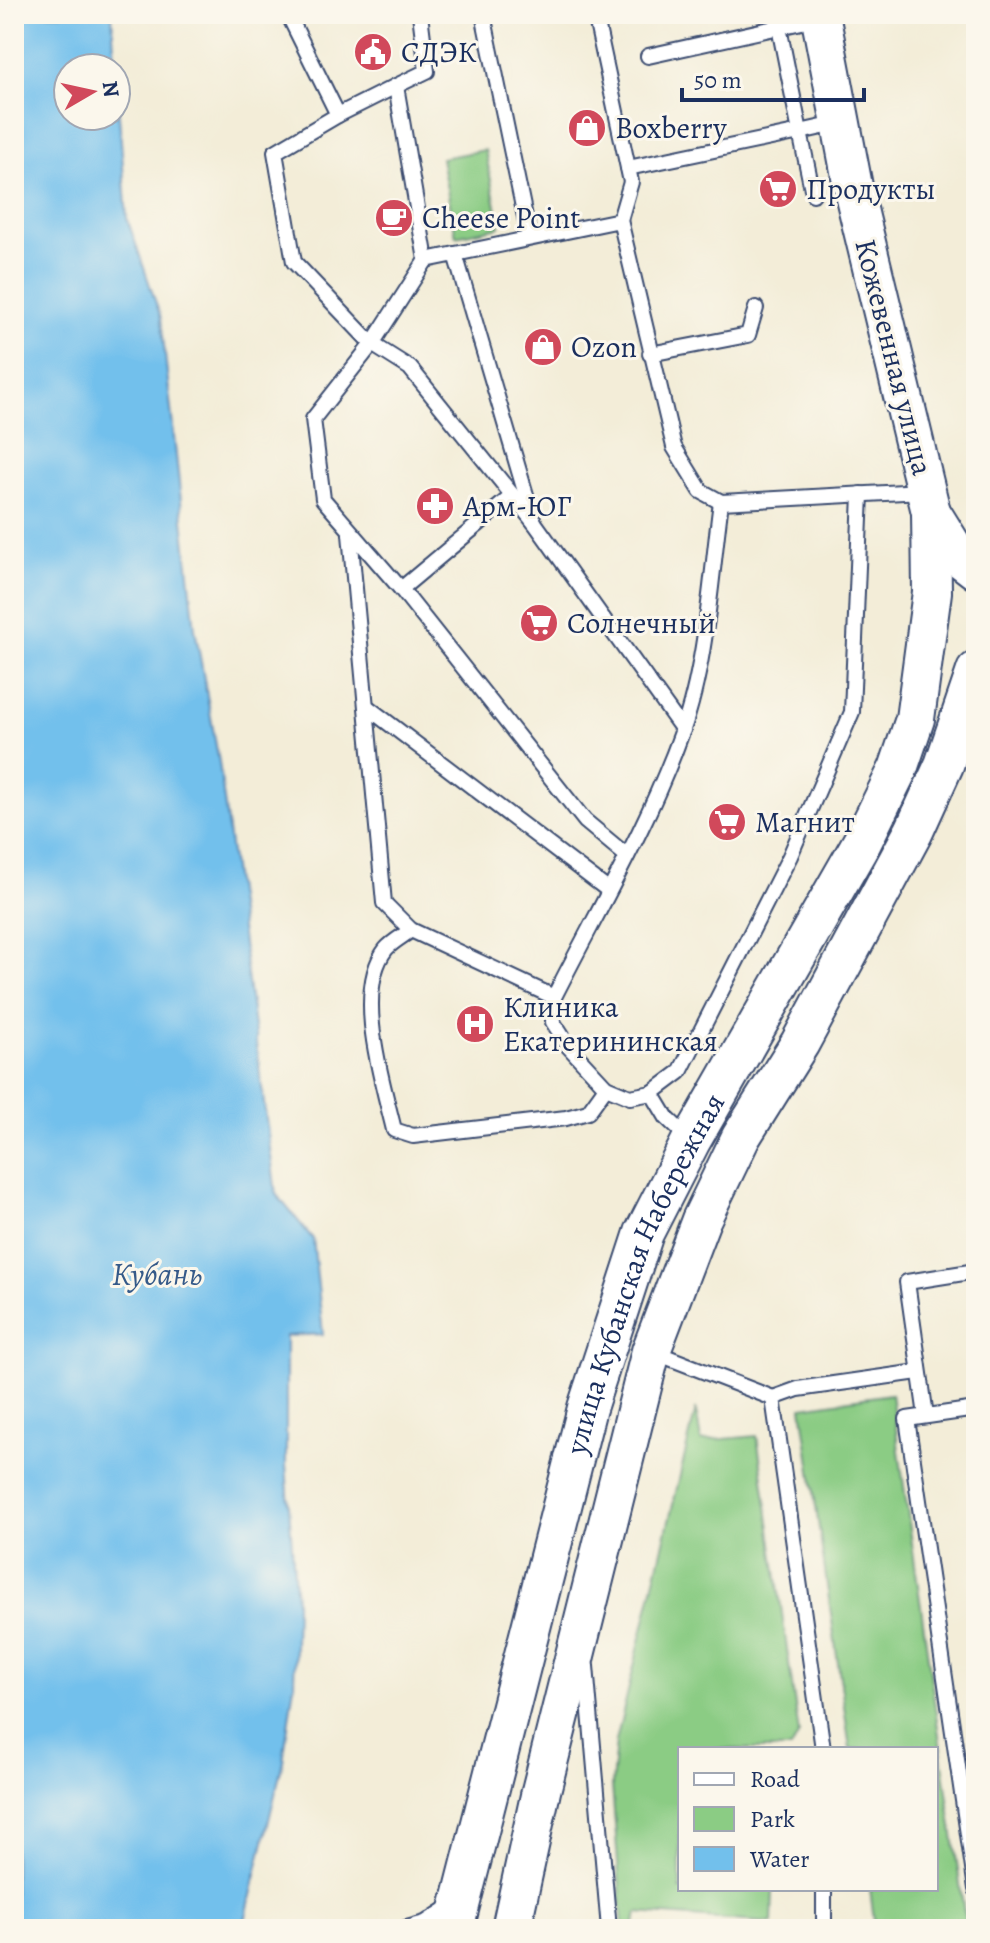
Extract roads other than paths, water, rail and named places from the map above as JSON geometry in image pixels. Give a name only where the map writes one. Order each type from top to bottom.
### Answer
[{"type":"main road","name":"Кожевенная улица","points":[[820,16],[855,197],[929,501]]},
{"type":"main road","points":[[929,501],[959,557],[976,570]]},
{"type":"main road","name":"улица Кубанская Набережная","points":[[458,1914],[587,1408],[644,1233],[691,1141],[862,842],[898,769],[915,719],[932,592],[929,501]]},
{"type":"main road","name":"улица Кубанская Набережная","points":[[511,1929],[582,1622],[651,1351],[701,1220],[741,1137],[800,1043],[914,831],[944,765],[976,671]]},
{"type":"lane","points":[[288,14],[338,115]]},
{"type":"lane","points":[[420,14],[427,71],[338,115],[275,152],[294,262],[372,344],[410,368],[534,522],[683,730]]},
{"type":"lane","points":[[483,14],[529,236]]},
{"type":"lane","points":[[595,14],[631,182],[620,220],[674,447],[701,491],[721,502],[861,494],[929,501]]},
{"type":"lane","points":[[648,56],[778,20],[820,16]]},
{"type":"lane","points":[[778,20],[813,194]]},
{"type":"lane","points":[[396,86],[426,260],[372,344],[313,419],[323,499],[401,589],[585,821],[627,856]]},
{"type":"lane","points":[[628,168],[841,123]]},
{"type":"lane","points":[[426,260],[529,236],[620,220]]},
{"type":"lane","points":[[455,254],[534,522]]},
{"type":"lane","points":[[650,354],[748,335],[756,308]]},
{"type":"lane","points":[[721,502],[699,656],[683,730],[627,856],[554,997],[553,1022],[569,1047],[606,1087],[630,1097],[652,1093],[680,1072],[790,856],[852,712],[861,494]]},
{"type":"lane","points":[[401,589],[512,496]]},
{"type":"lane","points":[[350,533],[384,903],[411,930],[554,997]]},
{"type":"lane","points":[[366,706],[608,890]]},
{"type":"lane","points":[[411,930],[386,949],[371,985],[375,1050],[394,1130],[413,1136],[566,1118],[588,1112],[606,1087]]},
{"type":"lane","points":[[652,1093],[667,1118],[691,1141]]},
{"type":"lane","points":[[926,1416],[907,1282],[976,1271]]},
{"type":"lane","points":[[651,1351],[773,1398],[798,1389],[918,1372]]},
{"type":"lane","points":[[773,1398],[823,1747]]},
{"type":"lane","points":[[976,1409],[907,1419],[970,1802],[976,1889]]},
{"type":"lane","points":[[582,1622],[609,1929]]},
{"type":"lane","points":[[824,1891],[824,1929]]},
{"type":"lane","points":[[403,1929],[458,1914]]},
{"type":"water","name":"Кубань","points":[[14,14],[112,14],[114,52],[52,52],[52,132],[120,132],[127,218],[161,318],[195,629],[219,762],[276,1194],[313,1239],[323,1334],[286,1336],[286,1465],[296,1602],[294,1685],[283,1761],[243,1929],[14,1929]]},
{"type":"place","name":"СДЭК","points":[[373,52]]},
{"type":"place","name":"Boxberry","points":[[587,128]]},
{"type":"place","name":"Продукты","points":[[778,189]]},
{"type":"place","name":"Cheese Point","points":[[394,218]]},
{"type":"place","name":"Ozon","points":[[543,347]]},
{"type":"place","name":"Арм-ЮГ","points":[[435,506]]},
{"type":"place","name":"Солнечный","points":[[539,623]]},
{"type":"place","name":"Магнит","points":[[727,822]]},
{"type":"place","name":"Клиника Екатерининская","points":[[475,1024]]}]
